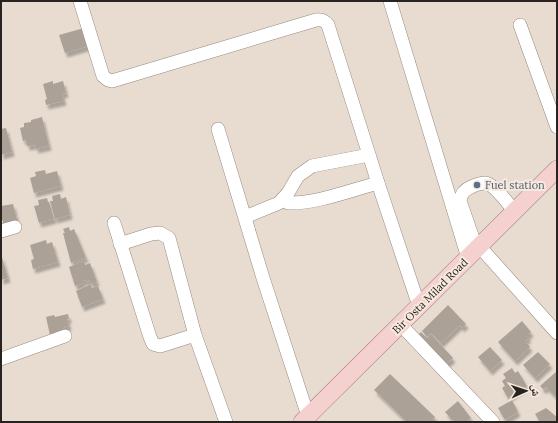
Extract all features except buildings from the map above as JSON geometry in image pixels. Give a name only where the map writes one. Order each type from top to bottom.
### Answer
[{"type":"main road","name":"Bir Osta Milad Road","points":[[305,419],[557,169]]},
{"type":"street","points":[[80,1],[103,76],[112,81],[316,20],[320,19],[325,21],[328,25],[419,306]]},
{"type":"street","points":[[390,1],[475,251],[557,334]]},
{"type":"street","points":[[520,25],[557,127]]},
{"type":"street","points":[[218,129],[305,419]]},
{"type":"street","points":[[245,216],[279,203],[283,200],[298,176],[312,166],[369,155]]},
{"type":"street","points":[[283,200],[288,203],[303,202],[378,183]]},
{"type":"street","points":[[475,251],[460,201],[462,194],[466,189],[478,184],[487,184],[493,187],[515,212]]},
{"type":"street","points":[[114,223],[153,344],[160,346],[195,335]]},
{"type":"street","points":[[1,230],[15,226]]},
{"type":"street","points":[[120,244],[150,234],[160,233],[169,238],[195,335],[226,422]]},
{"type":"street","points":[[401,325],[493,422]]},
{"type":"street","points":[[1,359],[65,336]]},
{"type":"place","name":"Fuel station","points":[[477,185]]}]
